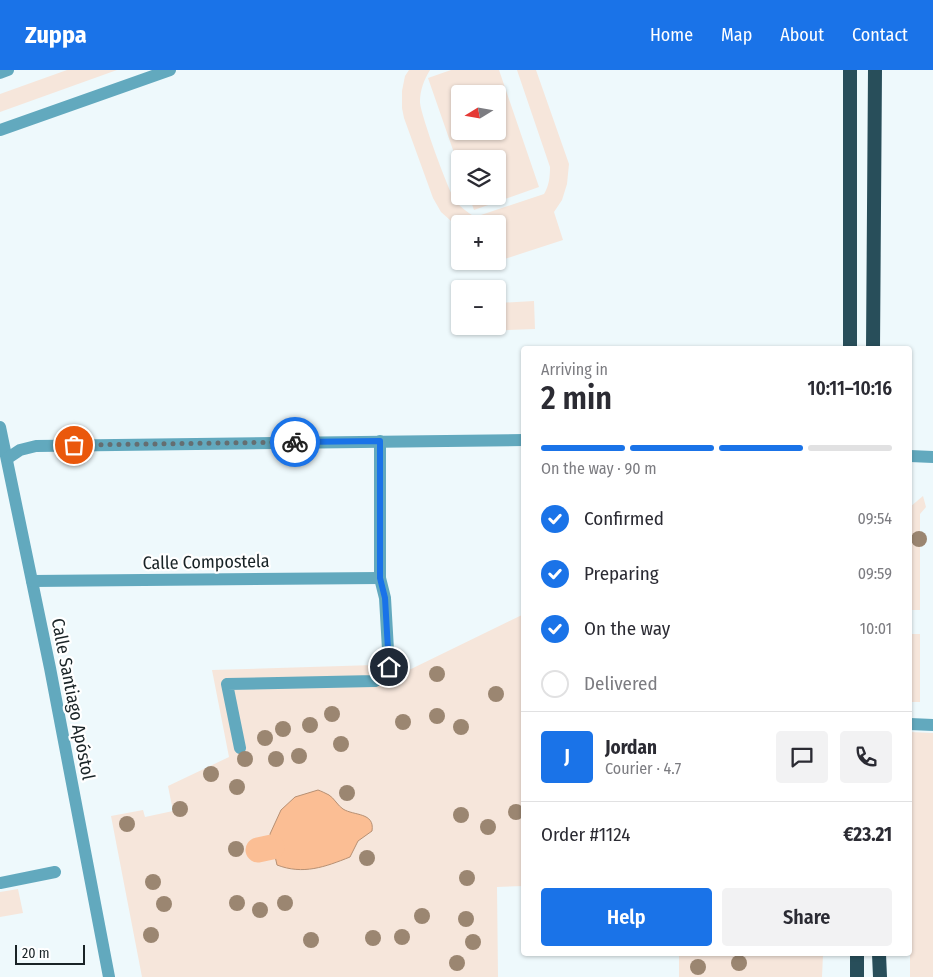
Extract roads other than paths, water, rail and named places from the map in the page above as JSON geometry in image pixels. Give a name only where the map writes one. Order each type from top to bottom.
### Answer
[{"type":"highway","points":[[850,70],[850,346]]},
{"type":"highway","points":[[873,346],[875,70]]},
{"type":"highway","points":[[857,956],[857,977]]},
{"type":"highway","points":[[879,956],[880,977]]},
{"type":"street","points":[[0,73],[8,70]]},
{"type":"street","points":[[0,130],[170,70]]},
{"type":"street","name":"Calle Santiago Apóstol","points":[[0,428],[8,458],[109,977]]},
{"type":"street","points":[[8,458],[20,450],[36,446],[521,440]]},
{"type":"street","points":[[240,748],[227,684],[375,681],[388,675],[385,598],[380,578],[380,441]]},
{"type":"street","points":[[912,456],[933,457]]},
{"type":"street","name":"Calle Compostela","points":[[32,581],[380,578]]},
{"type":"street","points":[[912,724],[933,724]]},
{"type":"street","points":[[0,883],[55,872]]},
{"type":"waterway","points":[[258,850],[272,847]]}]
